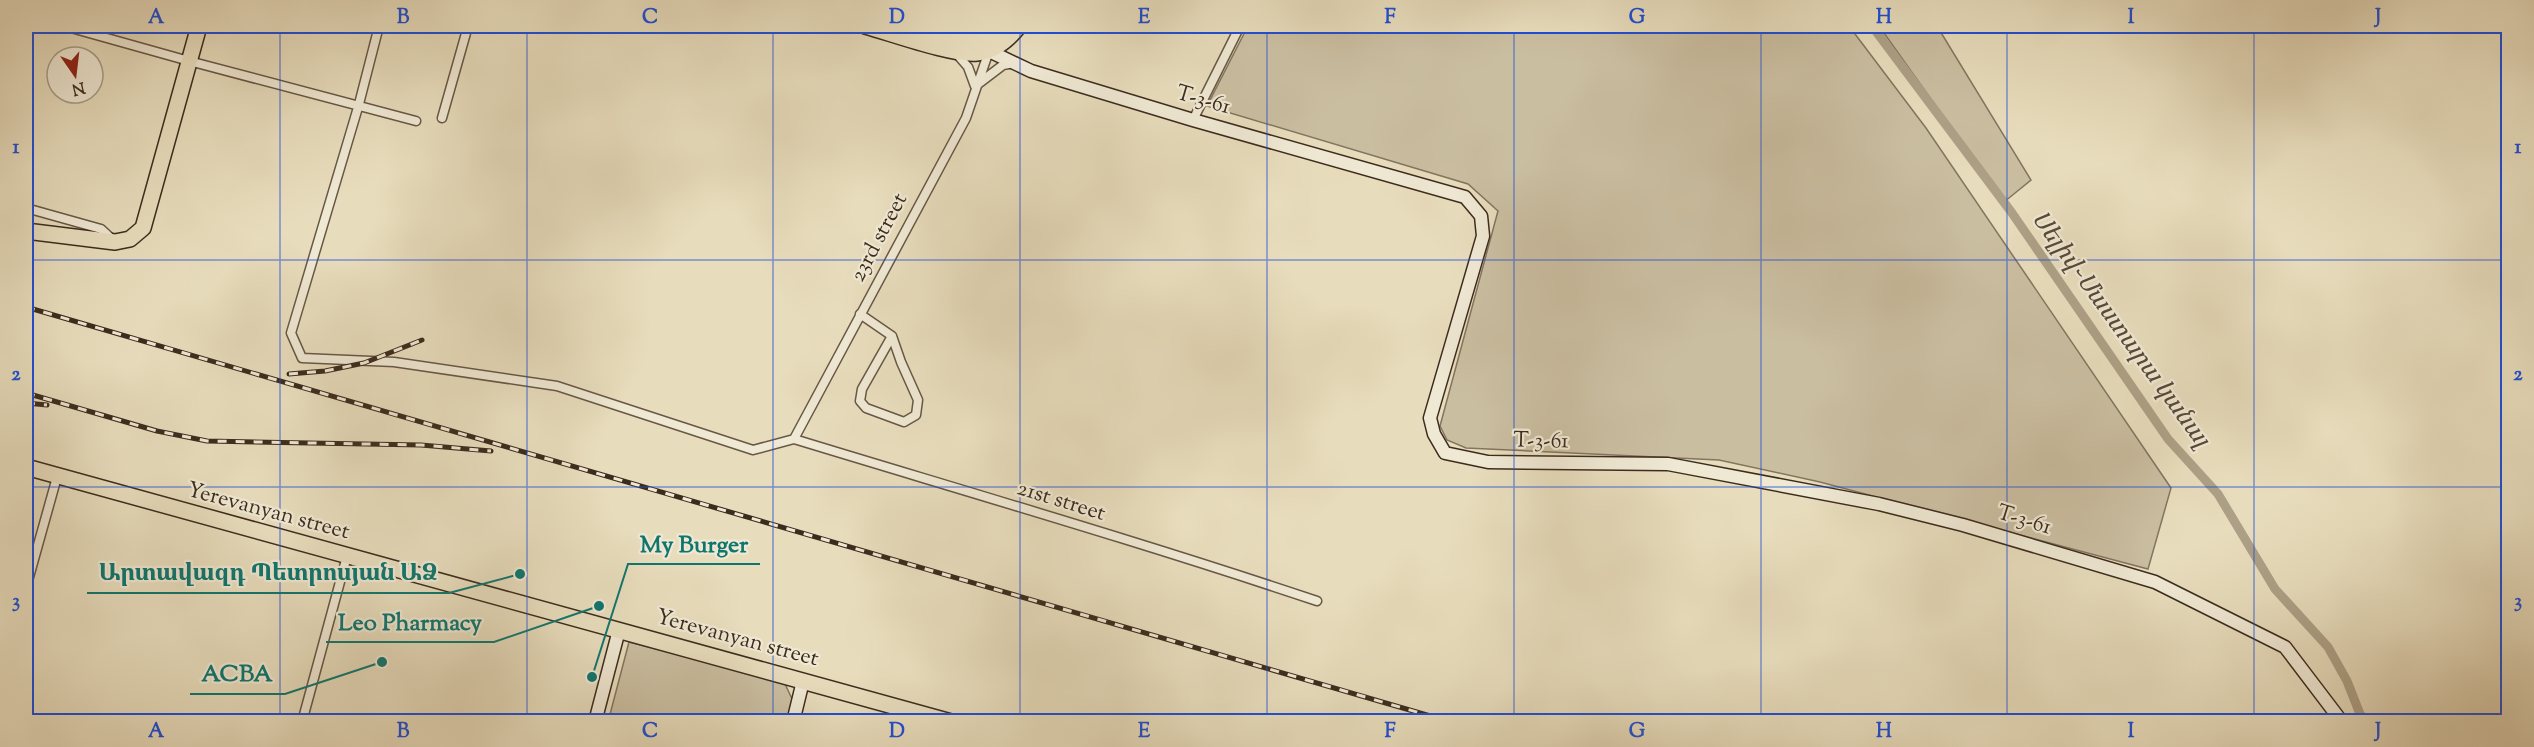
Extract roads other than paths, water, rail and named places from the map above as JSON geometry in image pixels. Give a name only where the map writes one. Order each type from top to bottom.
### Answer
[{"type":"highway","points":[[26,231],[115,242],[130,239],[143,228],[199,26]]},
{"type":"highway","points":[[865,26],[953,50],[977,53],[986,45],[1007,40],[1013,27]]},
{"type":"highway","points":[[905,26],[951,39],[986,45]]},
{"type":"highway","name":"Yerevanyan street","points":[[26,467],[951,722]]},
{"type":"street","points":[[64,26],[416,121]]},
{"type":"street","points":[[379,26],[359,104],[291,333],[302,358],[394,362],[557,386],[753,450],[794,439]]},
{"type":"street","points":[[442,118],[468,26]]},
{"type":"street","points":[[1193,120],[1240,26]]},
{"type":"street","points":[[953,50],[968,67],[975,87],[1003,65],[1015,63],[1010,51],[1013,27]]},
{"type":"street","name":"T-3-61","points":[[986,45],[1032,71],[1193,120],[1465,197],[1481,216],[1483,236],[1430,418],[1434,434],[1445,453],[1488,462],[1668,464],[1879,504],[1963,525],[2132,575],[2155,582],[2285,647],[2342,722]]},
{"type":"street","name":"23rd street","points":[[794,439],[966,118],[986,45]]},
{"type":"street","points":[[26,208],[101,229],[115,242]]},
{"type":"street","points":[[860,314],[892,336],[901,363],[918,400],[916,415],[904,422],[866,408],[860,401],[862,389],[892,336]]},
{"type":"street","name":"21st street","points":[[794,439],[1188,557],[1317,601]]},
{"type":"street","points":[[26,588],[57,477]]},
{"type":"street","points":[[302,722],[347,556]]},
{"type":"street","points":[[595,722],[619,630]]},
{"type":"street","points":[[793,722],[803,681]]},
{"type":"waterway","name":"Սելիվ֊Մաստարա կանալ","points":[[1872,26],[2012,213],[2168,439],[2218,494],[2275,589],[2328,647],[2347,681],[2360,714],[2367,722]]},
{"type":"railway","points":[[26,307],[1451,722]]},
{"type":"railway","points":[[289,374],[325,371],[364,363],[422,340]]},
{"type":"railway","points":[[26,393],[157,431],[207,441],[421,445],[491,451]]},
{"type":"railway","points":[[26,403],[47,405]]},
{"type":"place","name":"Արտավազդ Պետրոսյան ԱՁ","points":[[520,574]]},
{"type":"place","name":"Leo Pharmacy","points":[[599,606]]},
{"type":"place","name":"ACBA","points":[[382,662]]},
{"type":"place","name":"My Burger","points":[[592,677]]}]
